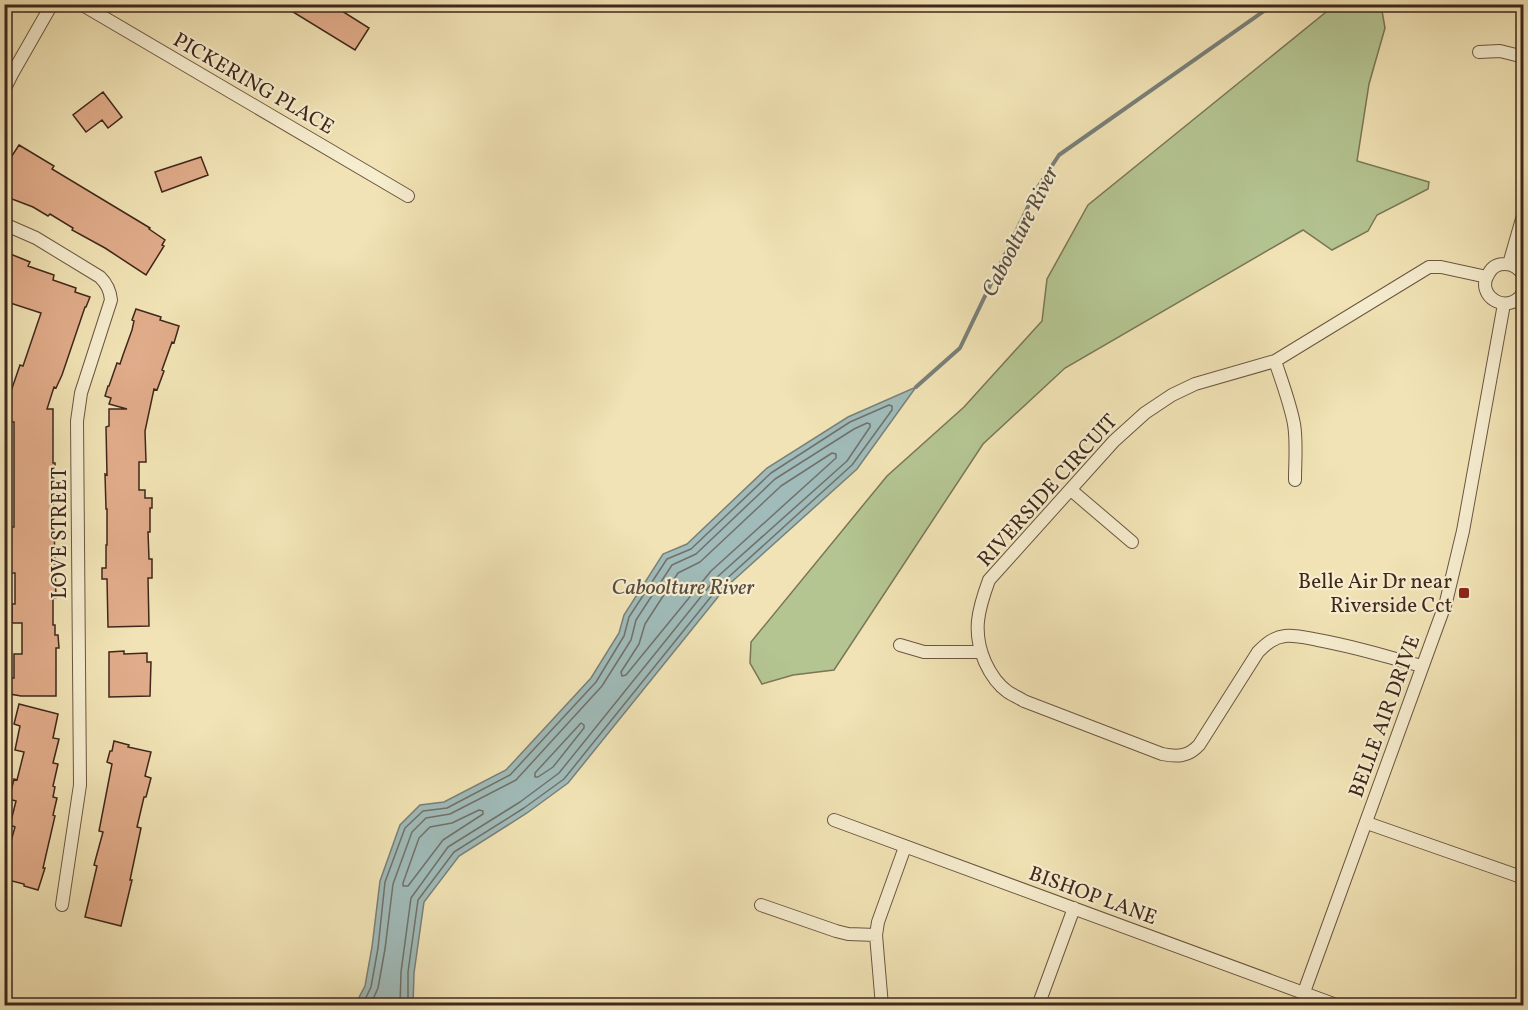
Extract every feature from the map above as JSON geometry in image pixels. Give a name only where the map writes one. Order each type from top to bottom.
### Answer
[{"type":"street","points":[[4,90],[52,4]]},
{"type":"street","name":"PICKERING PLACE","points":[[81,4],[408,196]]},
{"type":"street","points":[[1479,52],[1500,51],[1520,58]]},
{"type":"street","points":[[1509,264],[1524,212]]},
{"type":"street","name":"LOVE STREET","points":[[4,224],[36,238],[100,277],[107,284],[111,300],[81,393],[77,421],[80,785],[62,905]]},
{"type":"street","points":[[1524,276],[1517,268],[1509,264],[1500,264],[1489,272],[1485,282],[1487,293],[1494,301],[1504,304],[1518,299],[1524,291]]},
{"type":"street","name":"RIVERSIDE CIRCUIT","points":[[1422,666],[1338,643],[1298,636],[1276,638],[1258,652],[1193,752],[1174,756],[1162,754],[1024,701],[1007,692],[988,669],[981,652],[977,638],[978,618],[989,580],[1114,441],[1145,413],[1172,395],[1195,384],[1275,361],[1429,267],[1441,267],[1486,277]]},
{"type":"street","name":"BELLE AIR DRIVE","points":[[1304,992],[1446,602],[1463,531],[1504,304]]},
{"type":"street","points":[[1275,361],[1292,414],[1295,440],[1295,480]]},
{"type":"street","points":[[1071,490],[1132,542]]},
{"type":"street","points":[[900,645],[924,652],[981,652]]},
{"type":"street","name":"BISHOP LANE","points":[[834,820],[1339,1005]]},
{"type":"street","points":[[1366,823],[1524,878]]},
{"type":"street","points":[[882,1005],[876,935],[878,922],[905,847]]},
{"type":"street","points":[[761,905],[836,931],[876,935]]},
{"type":"street","points":[[1038,1005],[1074,908]]},
{"type":"green space","points":[[1336,4],[1381,5],[1385,28],[1369,84],[1357,161],[1429,182],[1428,189],[1377,215],[1368,231],[1332,250],[1303,230],[1065,368],[983,444],[834,670],[793,675],[762,684],[750,663],[751,642],[887,476],[964,407],[1042,321],[1047,279],[1088,205]]},
{"type":"water","name":"Caboolture River","points":[[916,387],[857,469],[726,587],[568,783],[527,813],[459,856],[424,902],[414,973],[413,1005],[355,1005],[365,986],[380,881],[400,825],[420,805],[444,802],[506,770],[591,678],[619,633],[624,615],[663,554],[687,544],[767,468],[848,417]]},
{"type":"building","points":[[280,4],[331,4],[369,28],[355,50]]},
{"type":"building","points":[[103,92],[122,117],[108,128],[102,120],[86,132],[73,115]]},
{"type":"building","points":[[19,145],[54,166],[52,169],[150,228],[165,240],[162,245],[164,246],[146,275],[50,214],[48,216],[33,207],[4,196],[4,168]]},
{"type":"building","points":[[201,157],[208,175],[162,192],[155,172]]},
{"type":"building","points":[[8,253],[30,262],[28,266],[54,275],[53,280],[76,288],[75,292],[90,297],[62,375],[56,388],[54,387],[47,409],[53,409],[53,463],[55,463],[56,486],[53,486],[56,598],[53,598],[53,625],[55,625],[55,635],[58,635],[59,648],[56,648],[56,696],[10,694],[10,678],[14,678],[14,654],[22,654],[22,623],[12,623],[12,604],[15,604],[15,573],[9,573],[10,539],[4,539],[4,527],[14,527],[14,422],[8,422],[9,397],[20,365],[23,366],[41,313],[4,301],[4,265]]},
{"type":"building","points":[[136,309],[179,326],[157,390],[154,389],[145,431],[146,462],[139,462],[139,490],[145,490],[145,498],[152,498],[150,532],[148,532],[149,559],[152,559],[152,578],[148,578],[149,626],[108,627],[107,579],[102,579],[102,568],[106,568],[107,545],[106,427],[109,426],[109,409],[127,409],[109,404],[111,398],[105,396],[117,363],[120,364],[132,330],[134,321],[132,320]]},
{"type":"building","points":[[124,651],[124,654],[147,653],[147,662],[151,662],[150,696],[109,697],[109,652]]},
{"type":"building","points":[[19,704],[58,714],[53,738],[59,739],[53,763],[58,764],[53,786],[55,787],[53,797],[57,798],[53,815],[55,816],[43,868],[45,868],[38,890],[4,879],[4,866],[15,827],[10,825],[16,801],[9,799],[14,779],[17,780],[24,752],[15,750],[20,726],[14,724]]},
{"type":"building","points":[[114,741],[151,752],[145,776],[151,778],[137,827],[141,828],[121,926],[85,917],[97,866],[94,865],[103,832],[99,831],[112,764],[107,762]]},
{"type":"waterway","name":"Caboolture River","points":[[916,387],[960,348],[1036,190],[1059,155],[1274,4]]},
{"type":"place","name":"Belle Air Dr near Riverside Cct","points":[[1464,593]]}]
